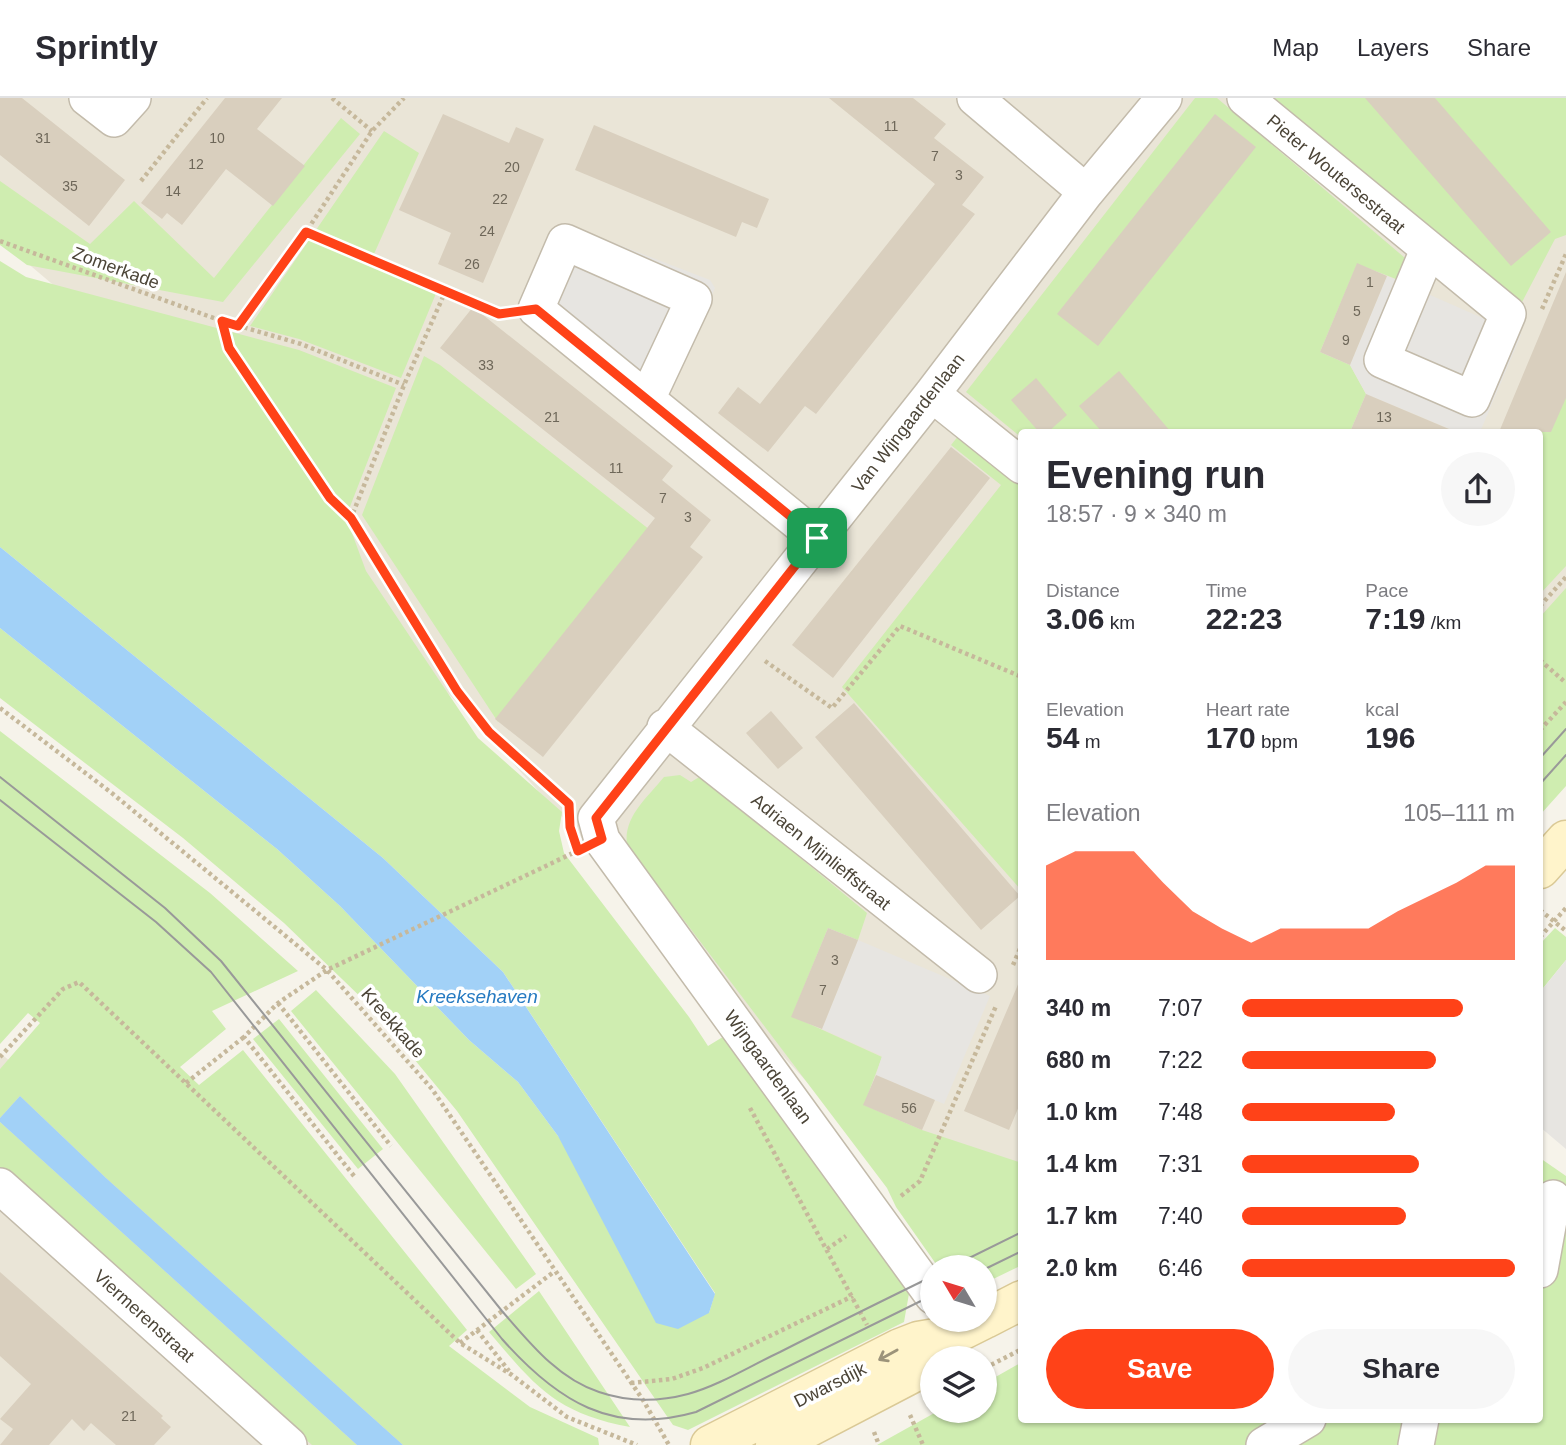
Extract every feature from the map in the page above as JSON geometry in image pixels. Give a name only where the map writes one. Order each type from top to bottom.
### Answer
[{"type":"street","points":[[87,98],[114,120],[133,98]]},
{"type":"street","points":[[975,98],[1086,192]]},
{"type":"street","name":"Van Wijngaardenlaan","points":[[602,839],[596,818],[665,727],[932,394],[1086,192],[1164,98]]},
{"type":"street","name":"Pieter Woutersestraat","points":[[1245,98],[1428,250]]},
{"type":"street","points":[[648,399],[694,299],[565,242],[536,309],[817,538]]},
{"type":"street","points":[[932,394],[1018,463]]},
{"type":"street","name":"Adriaen Mijnlieffstraat","points":[[665,727],[996,983]]},
{"type":"street","name":"Wijngaardenlaan","points":[[602,839],[920,1278]]},
{"type":"street","points":[[1543,866],[1566,840]]},
{"type":"street","name":"Viermerenstraat","points":[[0,1186],[289,1445]]},
{"type":"street","points":[[1543,1253],[1553,1198]]},
{"type":"street","name":"Dwarsdijk","points":[[998,1310],[1018,1302]]},
{"type":"street","name":"Dwarsdijk","points":[[710,1445],[890,1370],[924,1366],[958,1332]]},
{"type":"street","name":"Dwarsdijk","points":[[775,1445],[890,1370]]},
{"type":"street","points":[[1264,1445],[1301,1423]]},
{"type":"street","points":[[1416,1445],[1419,1423]]},
{"type":"path","points":[[141,181],[207,98]]},
{"type":"path","points":[[332,98],[372,131]]},
{"type":"path","points":[[238,326],[306,232],[372,131],[404,98]]},
{"type":"path","points":[[306,232],[499,314],[536,309]]},
{"type":"path","name":"Zomerkade","points":[[0,241],[222,321],[301,344],[404,385]]},
{"type":"path","points":[[351,518],[404,385],[446,290]]},
{"type":"path","points":[[222,321],[229,348],[330,498],[351,518],[457,691],[489,732],[569,804]]},
{"type":"path","points":[[1543,603],[1566,577]]},
{"type":"path","points":[[735,640],[832,708],[900,626],[1018,675]]},
{"type":"path","points":[[1543,663],[1566,684]]},
{"type":"path","points":[[1543,727],[1566,702]]},
{"type":"path","name":"Kreekkade","points":[[0,708],[113,794],[327,970],[432,1089],[670,1445]]},
{"type":"path","points":[[186,1083],[244,1037],[278,1003],[327,970],[602,839]]},
{"type":"path","points":[[1543,934],[1566,908]]},
{"type":"path","points":[[1543,913],[1566,931]]},
{"type":"path","points":[[895,1201],[920,1181],[996,983],[1018,950]]},
{"type":"path","points":[[0,1057],[63,989],[79,982],[460,1343],[512,1375],[567,1416],[637,1445]]},
{"type":"path","points":[[278,1003],[391,1146]]},
{"type":"path","points":[[244,1037],[354,1176]]},
{"type":"path","points":[[747,1103],[853,1296],[923,1445]]},
{"type":"path","points":[[460,1343],[555,1271]]},
{"type":"path","points":[[631,1383],[671,1379],[703,1368],[853,1296]]},
{"type":"path","points":[[477,1330],[512,1375]]},
{"type":"path","points":[[997,1362],[1018,1351]]},
{"type":"shaded area","points":[[0,98],[1566,98],[1566,768],[1543,796],[1543,429],[1018,429],[1018,1191],[916,1200],[134,353],[0,240]]},
{"type":"shaded area","points":[[570,226],[710,280],[715,288],[657,424],[531,318],[556,230]]},
{"type":"shaded area","points":[[1387,276],[1521,335],[1481,429],[1450,429],[1366,394],[1350,365]]},
{"type":"shaded area","points":[[858,940],[990,996],[944,1104],[876,1075],[882,1056],[822,1029]]},
{"type":"shaded area","points":[[1566,960],[1566,1149],[1543,1130],[1543,988]]},
{"type":"shaded area","points":[[0,1053],[485,1445],[0,1445]]},
{"type":"green space","points":[[1195,98],[1217,98],[1405,258],[1396,279],[1357,264],[1320,352],[1350,365],[1366,394],[1351,429],[1018,429],[1018,435],[966,392]]},
{"type":"green space","points":[[1271,98],[1566,98],[1566,235],[1555,239],[1521,304]]},
{"type":"green space","points":[[341,118],[360,134],[223,302],[27,265],[0,245],[0,181],[90,244],[134,201],[214,278]]},
{"type":"green space","points":[[384,131],[419,153],[370,263],[437,291],[401,378],[299,339],[250,326]]},
{"type":"green space","points":[[0,261],[26,277],[299,350],[396,388],[346,517],[366,571],[478,738],[562,812],[559,831],[564,853],[689,1017],[708,1046],[726,1035],[910,1288],[904,1322],[688,1430],[673,1425],[457,1111],[372,1008],[284,923],[183,838],[0,698],[0,628],[277,849],[340,906],[469,1040],[518,1082],[558,1136],[709,1313],[715,1293],[503,972],[383,858],[0,547]]},
{"type":"green space","points":[[1566,284],[1566,566],[1543,591],[1543,429],[1501,429]]},
{"type":"green space","points":[[424,356],[440,365],[650,530],[498,722],[362,515]]},
{"type":"green space","points":[[959,435],[1018,484],[1018,886],[842,687],[1001,485],[951,445]]},
{"type":"green space","points":[[1566,588],[1566,786],[1543,812],[1543,614]]},
{"type":"green space","points":[[0,731],[210,893],[298,971],[212,1011],[226,1029],[180,1067],[199,1085],[243,1050],[467,1330],[449,1346],[530,1407],[598,1438],[599,1445],[403,1445],[106,1178],[20,1096],[0,1118],[0,1069],[40,1023],[28,1013],[0,1044]]},
{"type":"green space","points":[[680,775],[691,782],[701,776],[867,913],[858,940],[828,928],[792,1016],[882,1057],[864,1105],[922,1130],[1018,1162],[1018,1267],[998,1277],[998,1255],[930,1255],[896,1207],[887,1188],[627,845],[629,826],[638,808],[664,777]]},
{"type":"green space","points":[[1555,928],[1566,937],[1566,960],[1543,988],[1543,941]]},
{"type":"green space","points":[[316,990],[395,1074],[536,1274],[516,1289],[291,1011]]},
{"type":"green space","points":[[279,1019],[383,1149],[358,1169],[253,1039]]},
{"type":"green space","points":[[0,1122],[357,1445],[312,1445],[0,1173]]},
{"type":"green space","points":[[1543,1160],[1566,1176],[1566,1445],[877,1445],[920,1421],[997,1423],[997,1376],[1018,1364],[1018,1423],[1543,1423]]},
{"type":"green space","points":[[539,1291],[630,1427],[583,1414],[549,1395],[520,1368],[489,1332]]},
{"type":"water","name":"Kreeksehaven","points":[[0,547],[383,858],[503,972],[715,1294],[709,1313],[678,1329],[656,1323],[558,1136],[518,1082],[469,1040],[340,906],[277,849],[0,628]]},
{"type":"water","points":[[20,1096],[106,1178],[403,1445],[357,1445],[0,1122],[0,1118]]},
{"type":"building","points":[[0,98],[22,98],[125,180],[89,226],[0,155]]},
{"type":"building","points":[[225,98],[282,98],[257,129],[305,166],[273,206],[226,169],[182,225],[167,213],[162,219],[141,203]]},
{"type":"building","points":[[829,98],[913,98],[946,124],[934,138],[984,177],[962,205],[975,214],[816,414],[805,406],[768,452],[718,413],[738,387],[760,404],[935,184]]},
{"type":"building","points":[[1365,98],[1435,98],[1551,232],[1511,266]]},
{"type":"building","points":[[443,114],[509,143],[516,127],[544,139],[483,283],[438,264],[451,233],[399,210]]},
{"type":"building","points":[[1215,114],[1256,147],[1098,346],[1057,314]]},
{"type":"building","points":[[594,125],[769,199],[757,228],[742,222],[736,237],[575,170]]},
{"type":"building","points":[[1357,263],[1387,276],[1350,365],[1320,352]]},
{"type":"building","points":[[1566,272],[1566,398],[1551,432],[1543,432],[1543,429],[1500,429]]},
{"type":"building","points":[[473,307],[673,466],[662,480],[711,520],[690,547],[703,557],[543,757],[495,719],[655,518],[440,348]]},
{"type":"building","points":[[1119,371],[1168,429],[1099,429],[1079,406]]},
{"type":"building","points":[[1036,378],[1067,415],[1051,429],[1036,429],[1011,400]]},
{"type":"building","points":[[1366,394],[1449,429],[1351,429]]},
{"type":"building","points":[[951,447],[990,478],[833,678],[792,645]]},
{"type":"building","points":[[854,703],[1018,894],[1018,898],[981,930],[815,737]]},
{"type":"building","points":[[771,711],[803,748],[778,769],[746,733]]},
{"type":"building","points":[[828,928],[858,940],[822,1029],[791,1017]]},
{"type":"building","points":[[1018,984],[1018,1109],[1009,1130],[964,1111]]},
{"type":"building","points":[[876,1075],[935,1100],[922,1130],[863,1105]]},
{"type":"building","points":[[0,1272],[163,1416],[161,1418],[171,1427],[154,1445],[116,1445],[91,1423],[84,1431],[72,1419],[49,1445],[0,1445],[13,1429],[0,1419],[31,1384],[0,1356]]},
{"type":"tram line","points":[[1543,755],[1566,729]]},
{"type":"tram line","points":[[1543,781],[1566,755]]},
{"type":"tram line","points":[[0,777],[165,908],[221,961],[502,1311],[557,1369],[584,1386],[632,1399],[654,1400],[688,1394],[723,1380],[920,1282]]},
{"type":"tram line","points":[[0,800],[156,922],[211,972],[502,1339],[523,1361],[565,1396],[612,1416],[666,1418],[696,1412],[920,1301]]},
{"type":"tram line","points":[[975,1255],[1018,1234]]},
{"type":"tram line","points":[[998,1263],[1018,1253]]},
{"type":"route","points":[[306,232],[499,314],[536,309],[817,538],[665,727],[596,818],[602,839],[578,851],[570,827],[569,804],[489,732],[457,691],[351,518],[330,498],[229,348],[222,321],[238,326],[306,232]]}]
